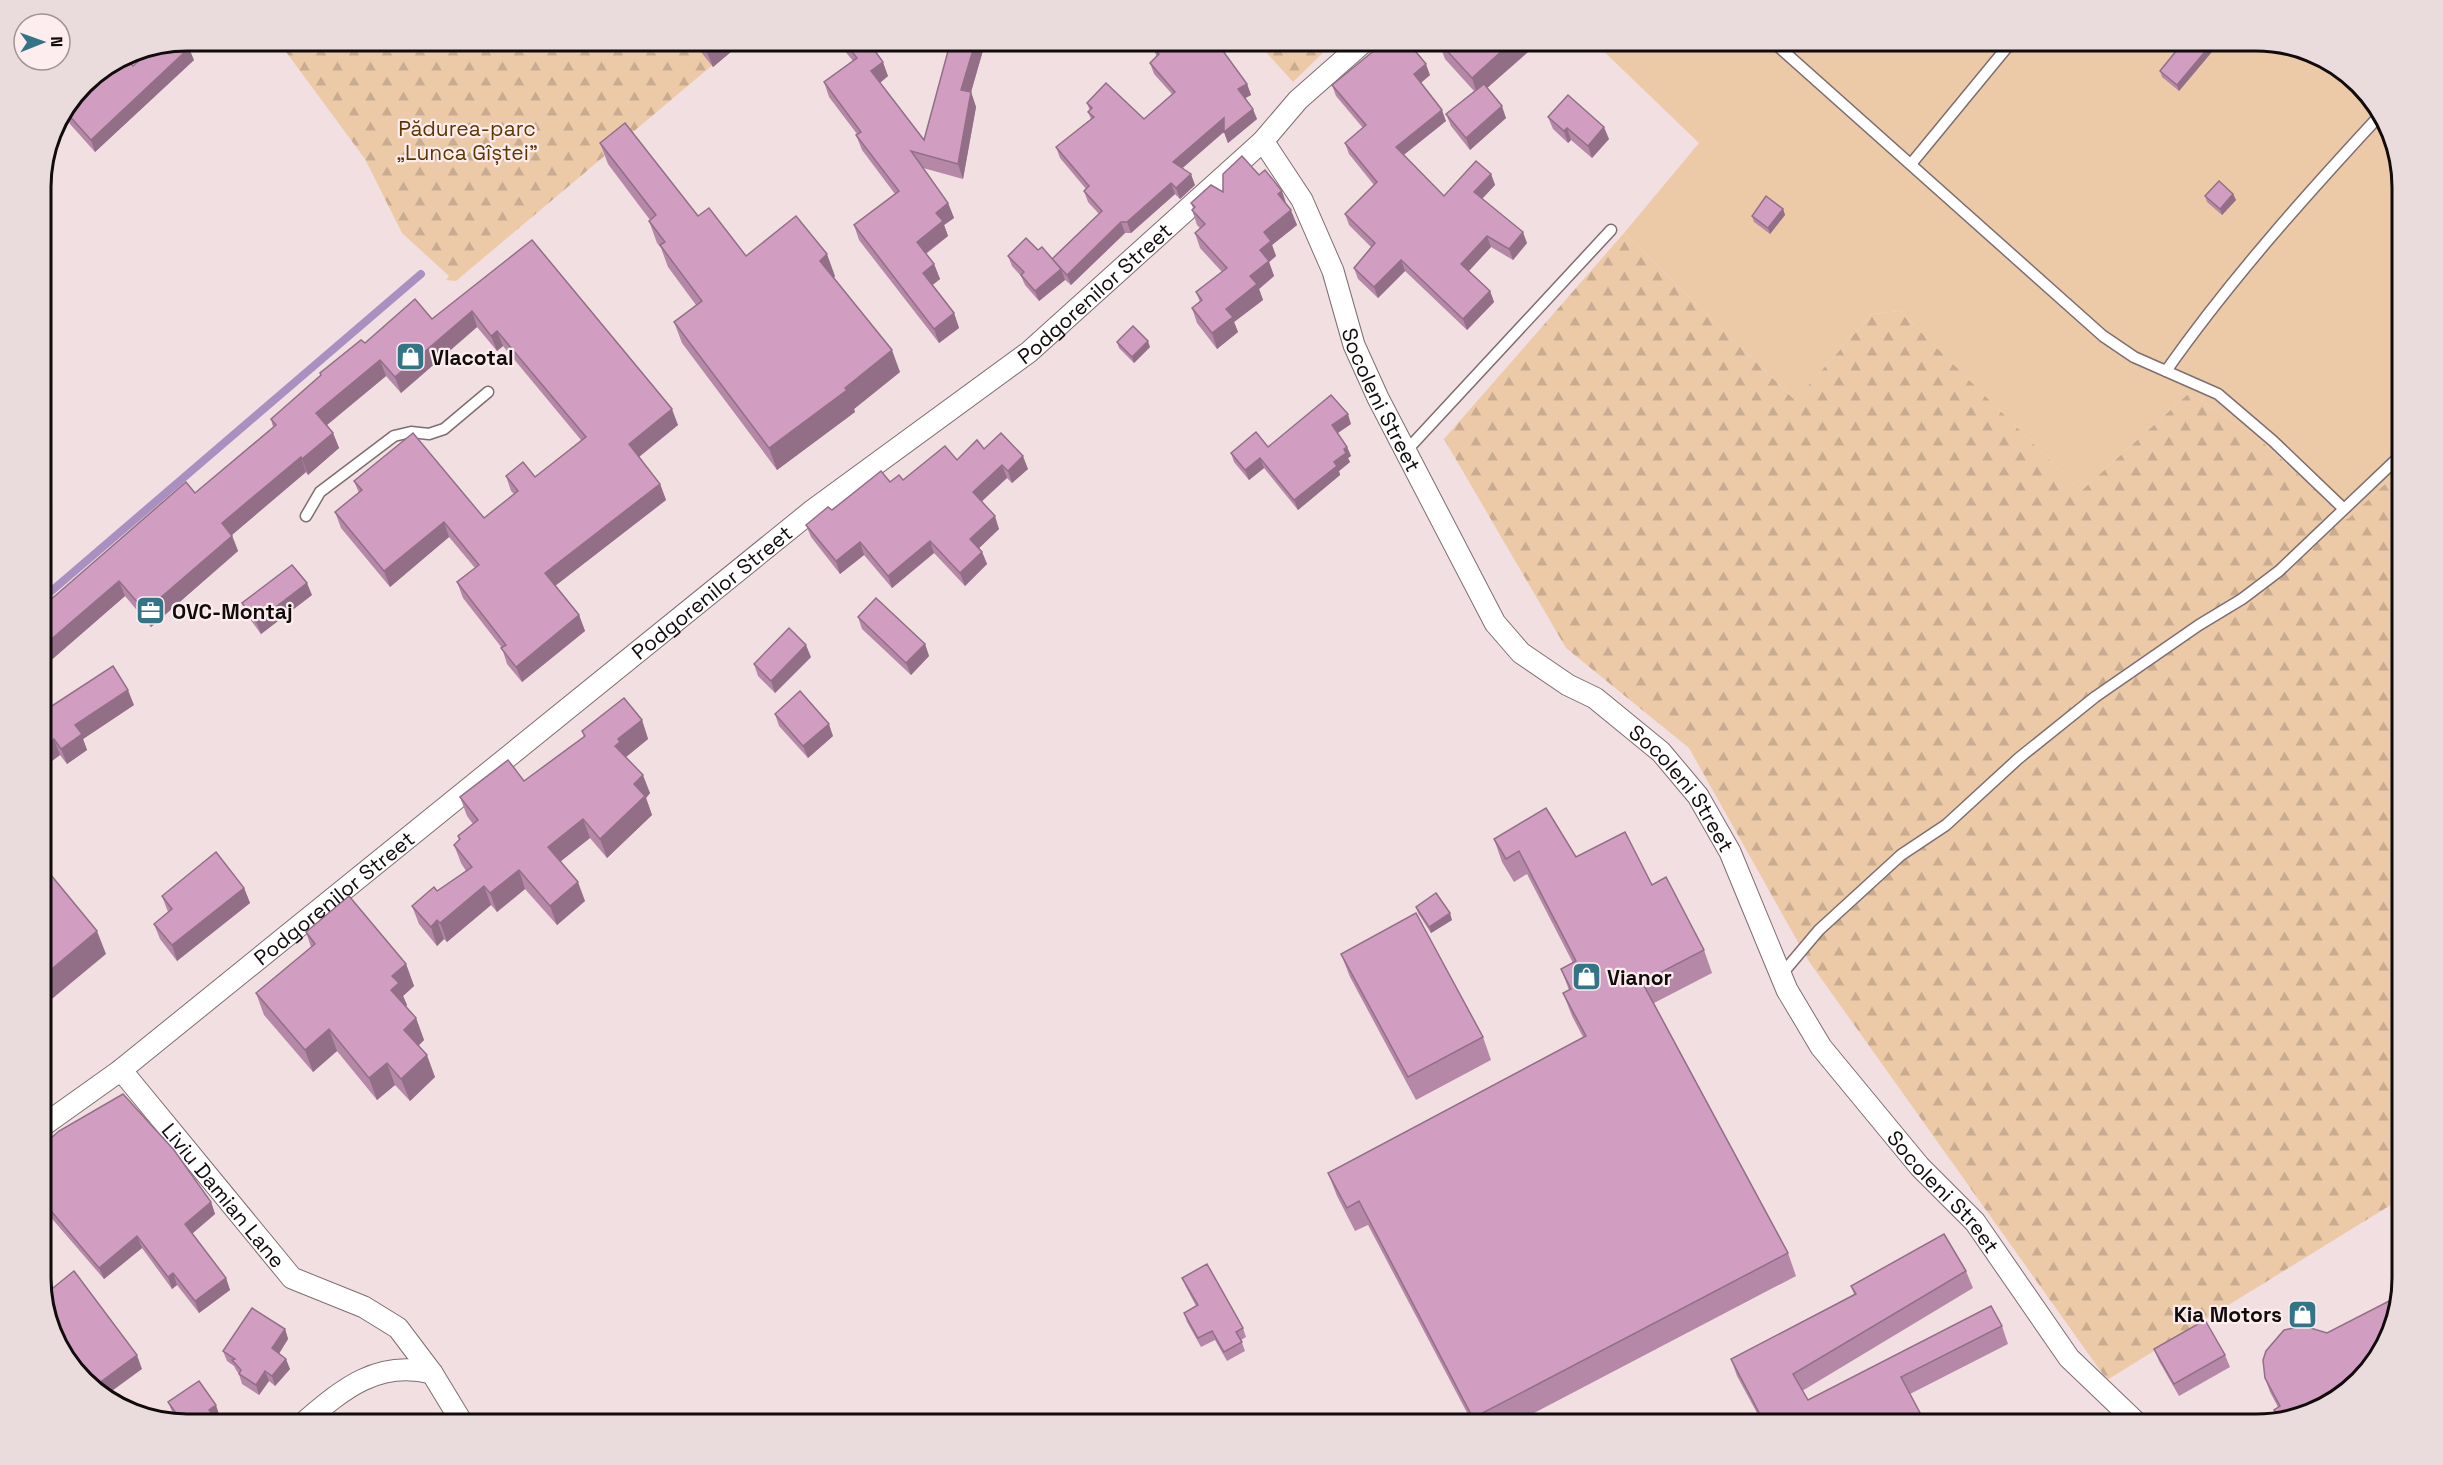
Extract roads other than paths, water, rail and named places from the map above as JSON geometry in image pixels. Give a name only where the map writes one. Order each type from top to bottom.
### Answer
[{"type":"street","name":"Podgorenilor Street","points":[[51,1120],[120,1070],[813,510],[1029,352],[1263,141],[1298,100],[1353,51]]},
{"type":"street","name":"Socoleni Street","points":[[1263,141],[1302,200],[1333,271],[1354,345],[1495,623],[1521,653],[1568,685],[1595,698],[1661,752],[1698,796],[1730,852],[1781,975],[1802,1019],[1845,1078],[1920,1167],[1975,1222],[2069,1358],[2127,1414]]},
{"type":"street","name":"Liviu Damian Lane","points":[[120,1070],[292,1278],[384,1317],[398,1328],[432,1373],[456,1414]]},
{"type":"street","points":[[315,1414],[343,1389],[365,1378],[412,1368],[432,1373]]},
{"type":"lane","points":[[1783,51],[2103,336],[2134,357],[2218,394],[2273,441],[2343,508]]},
{"type":"lane","points":[[1911,164],[2004,51]]},
{"type":"lane","points":[[2166,371],[2218,302],[2328,171],[2374,121]]},
{"type":"lane","points":[[1406,451],[1611,230]]},
{"type":"lane","points":[[306,516],[320,492],[394,436],[411,432],[429,434],[444,429],[488,392]]},
{"type":"lane","points":[[1781,975],[1819,930],[1901,855],[1946,825],[2019,758],[2095,697],[2199,625],[2242,599],[2279,571],[2392,463]]},
{"type":"waterway","points":[[51,591],[421,274]]},
{"type":"place","name":"Vlacotal","points":[[410,357]]},
{"type":"place","name":"OVC-Montaj","points":[[151,611]]},
{"type":"place","name":"Vianor","points":[[1586,977]]},
{"type":"place","name":"Kia Motors","points":[[2303,1314]]},
{"type":"park label","name":"Pădurea-parc „Lunca Gîștei”","points":[[467,140]]}]
